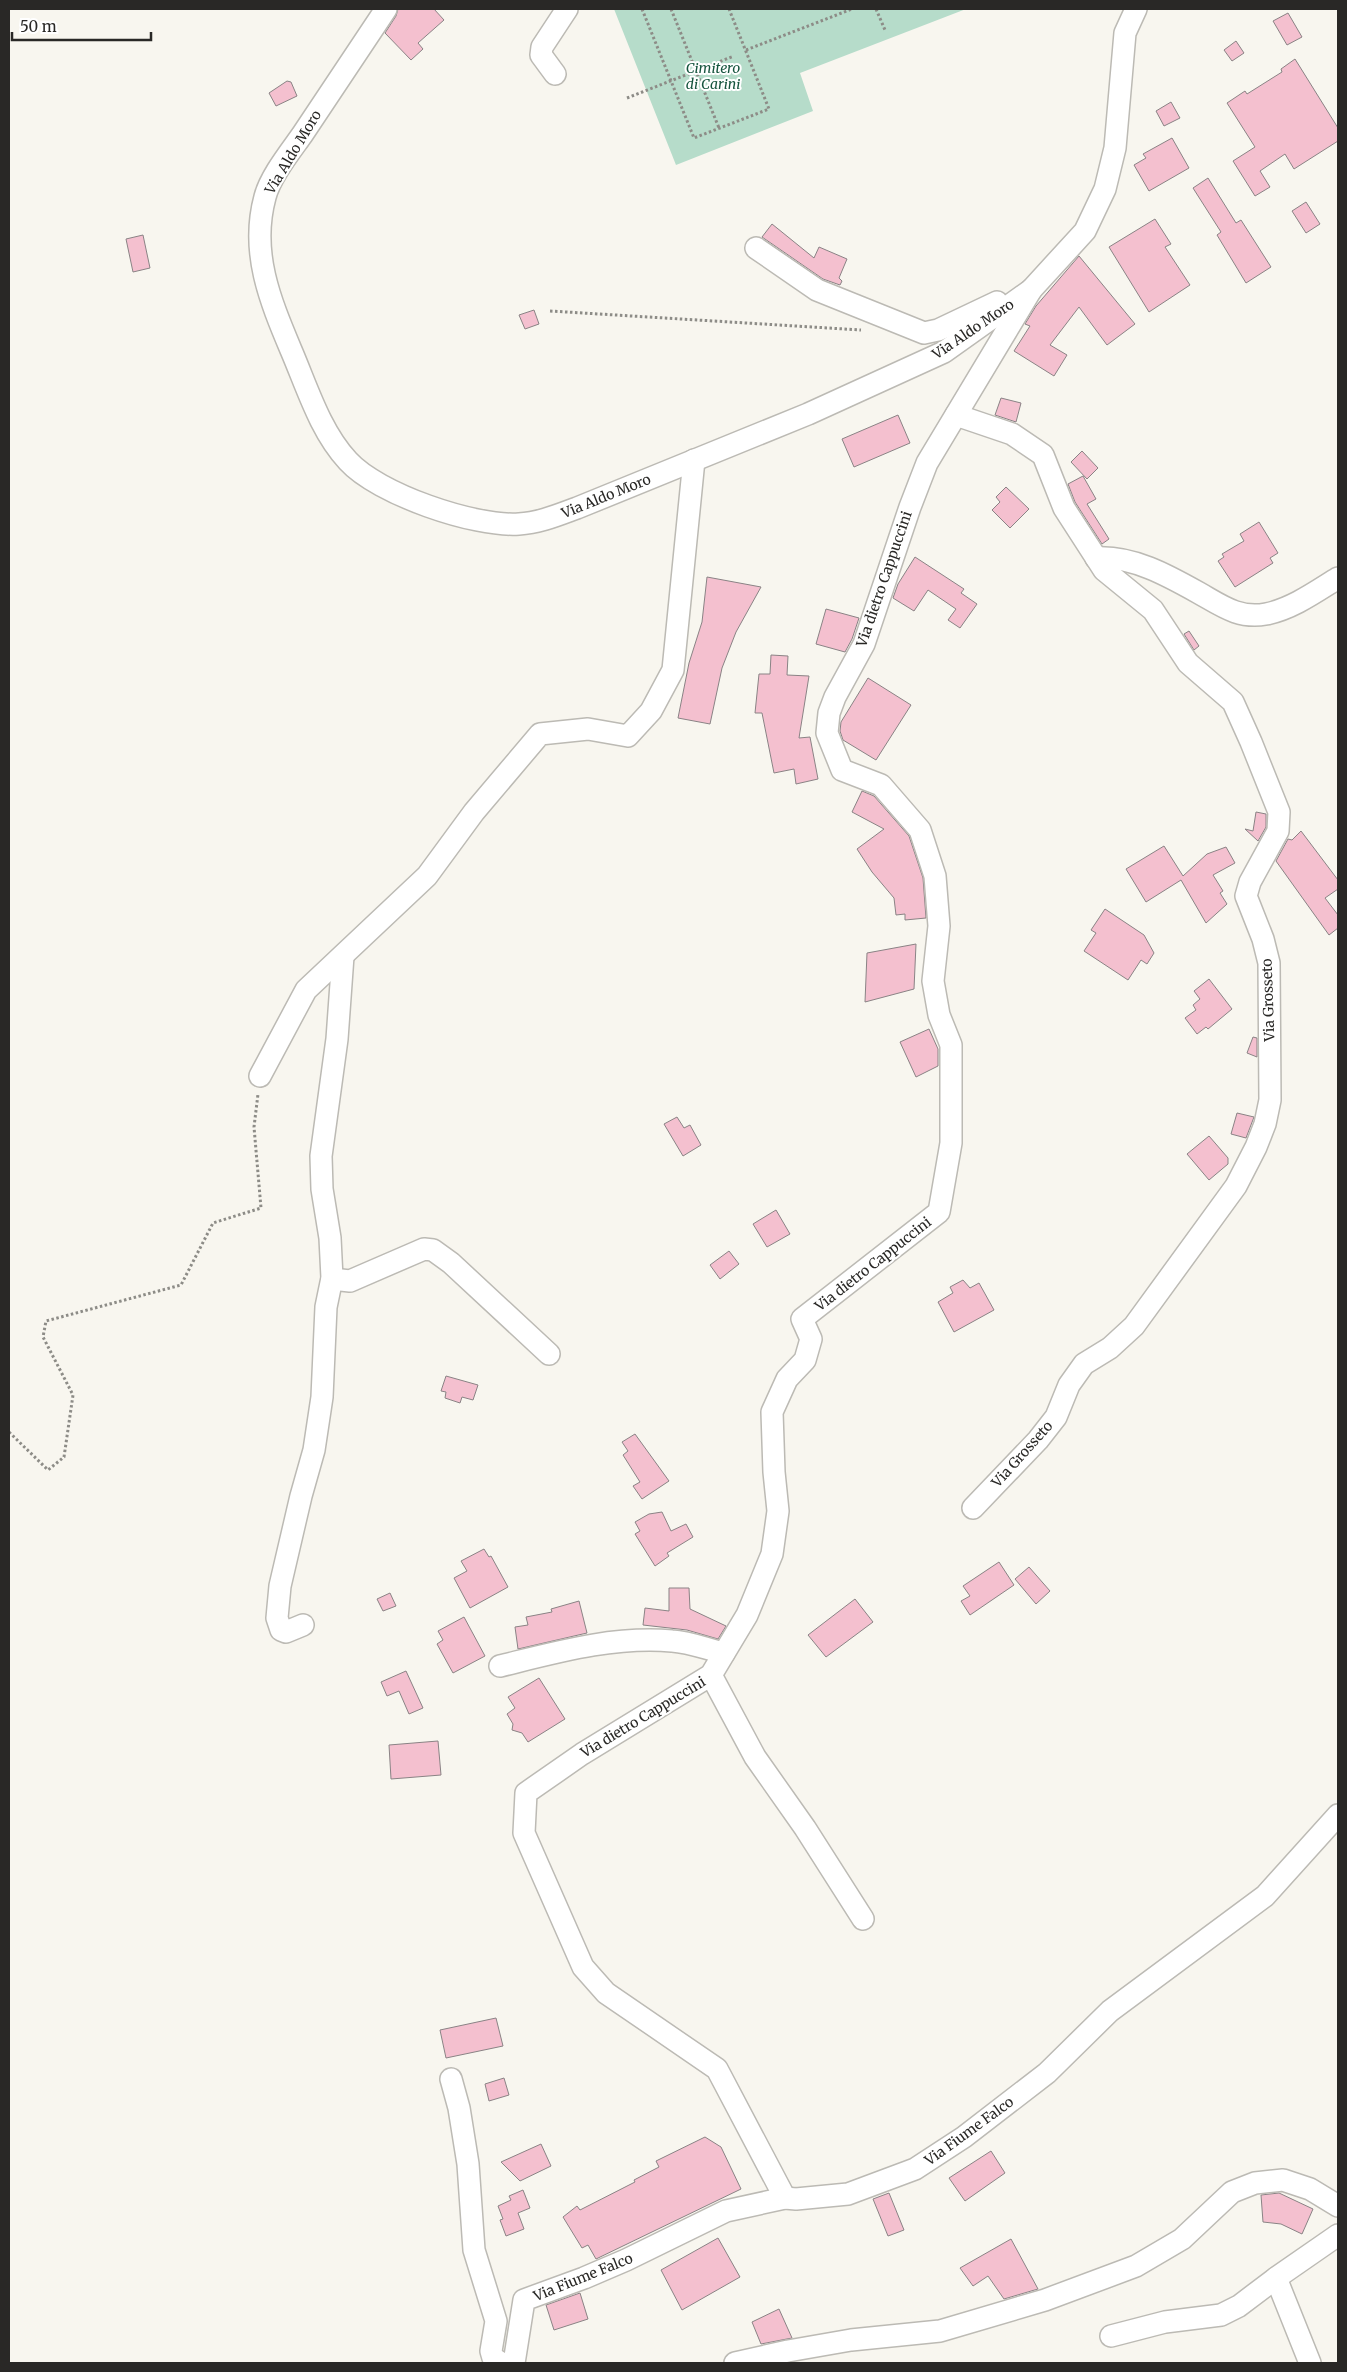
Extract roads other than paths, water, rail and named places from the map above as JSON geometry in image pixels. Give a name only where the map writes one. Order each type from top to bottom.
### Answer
[{"type":"street","name":"Via Aldo Moro","points":[[386,9],[282,164],[265,195],[259,245],[262,270],[268,292],[327,432],[348,461],[367,478],[390,492],[452,513],[484,521],[518,524],[545,520],[808,414],[944,352],[1030,290],[1085,231],[1105,189],[1115,148],[1125,33],[1136,9]]},
{"type":"street","points":[[555,74],[541,55],[542,47],[567,9]]},
{"type":"street","points":[[756,248],[817,290],[924,333],[938,330],[993,303],[1030,290]]},
{"type":"street","name":"Via dietro Cappuccini","points":[[785,2198],[717,2069],[606,1993],[583,1967],[524,1833],[526,1793],[582,1754],[711,1675],[747,1614],[772,1554],[778,1511],[774,1472],[772,1412],[787,1379],[804,1360],[811,1339],[802,1319],[939,1212],[951,1143],[951,1044],[939,1015],[933,982],[939,926],[935,876],[920,830],[880,785],[842,770],[827,733],[829,713],[864,644],[927,463],[1030,290]]},
{"type":"street","name":"Via Grosseto","points":[[956,415],[1012,434],[1043,454],[1064,508],[1104,570],[1153,610],[1188,663],[1232,702],[1251,742],[1279,812],[1278,830],[1250,882],[1246,896],[1263,939],[1269,963],[1270,1100],[1265,1124],[1256,1147],[1236,1186],[1134,1326],[1110,1348],[1084,1364],[1069,1385],[1056,1417],[1038,1440],[973,1508]]},
{"type":"street","points":[[260,1076],[306,990],[427,876],[474,812],[540,734],[588,728],[628,736],[651,711],[673,670],[694,460]]},
{"type":"street","points":[[1096,558],[1115,557],[1144,566],[1171,577],[1223,608],[1252,615],[1268,614],[1284,608],[1338,578]]},
{"type":"street","points":[[302,1625],[286,1632],[281,1630],[278,1625],[277,1611],[280,1586],[300,1496],[314,1450],[322,1397],[326,1306],[332,1279],[321,1156],[337,1039],[343,956]]},
{"type":"street","points":[[332,1279],[350,1280],[424,1249],[433,1250],[451,1263],[548,1354]]},
{"type":"street","points":[[500,1666],[588,1645],[637,1640],[674,1641],[724,1653]]},
{"type":"street","points":[[711,1675],[755,1757],[805,1828],[863,1919]]},
{"type":"street","name":"Via Fiume Falco","points":[[514,2363],[524,2300],[626,2260],[726,2211],[785,2198],[796,2199],[848,2194],[915,2169],[964,2138],[1047,2073],[1110,2011],[1265,1896],[1338,1814]]},
{"type":"street","points":[[451,2079],[459,2108],[468,2164],[474,2250],[496,2321],[491,2351],[493,2358],[501,2363]]},
{"type":"street","points":[[735,2363],[851,2340],[940,2331],[1045,2300],[1136,2266],[1182,2239],[1232,2192],[1255,2183],[1283,2180],[1310,2190],[1338,2206]]},
{"type":"street","points":[[1111,2336],[1165,2322],[1221,2315],[1239,2306],[1276,2278],[1338,2236]]},
{"type":"street","points":[[1276,2278],[1310,2363]]},
{"type":"park label","name":"Cimitero di Carini","points":[[713,76]]}]
